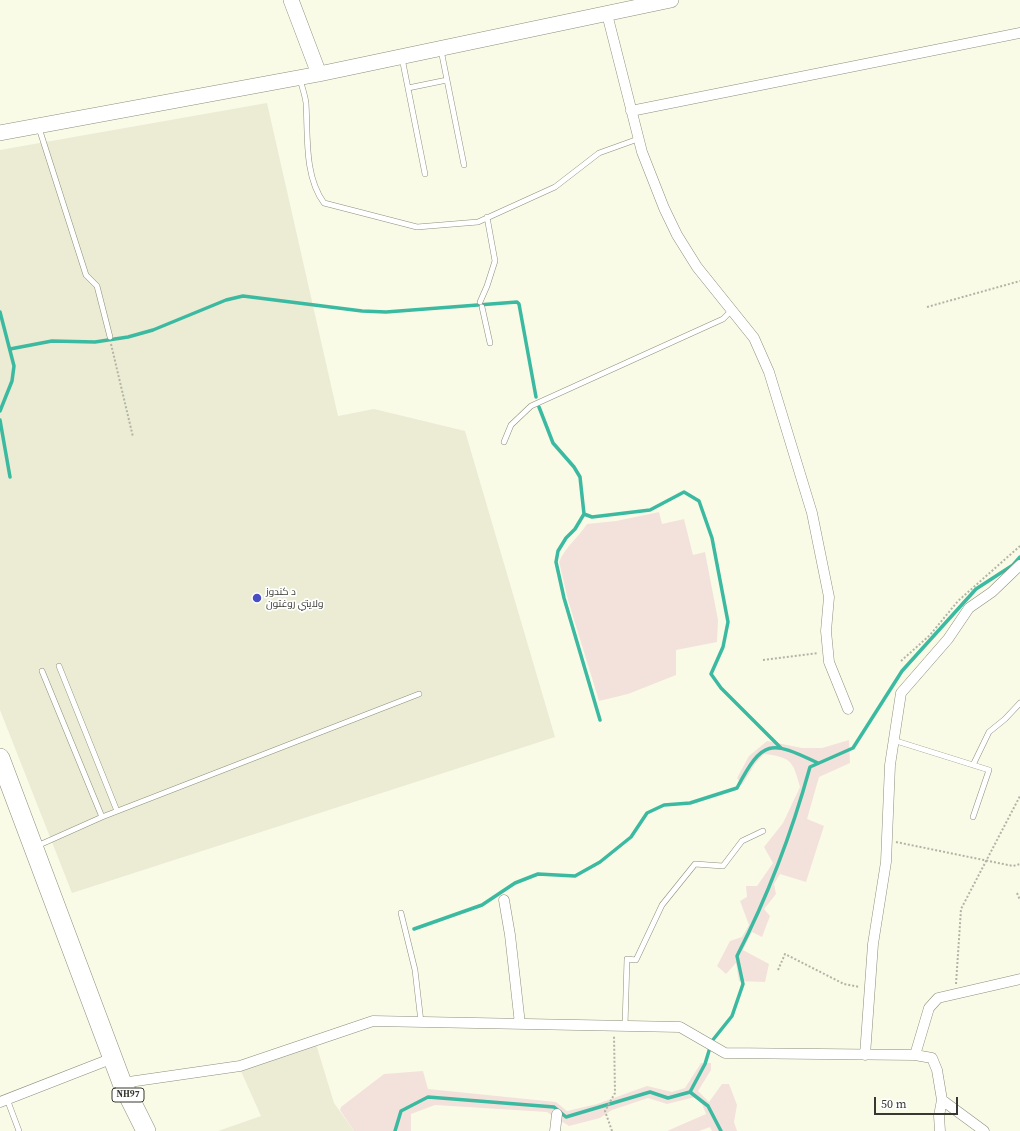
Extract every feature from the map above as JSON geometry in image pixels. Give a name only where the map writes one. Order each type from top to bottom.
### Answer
[{"type":"highway","points":[[0,758],[35,847],[113,1058]]},
{"type":"highway","name":"NH97","points":[[113,1058],[122,1083],[146,1131]]},
{"type":"street","points":[[291,0],[319,74]]},
{"type":"street","points":[[0,133],[300,78],[671,0]]},
{"type":"street","points":[[607,14],[642,152],[664,208],[677,235],[697,267],[754,338],[769,372],[812,512],[829,597],[826,631],[829,662],[848,709]]},
{"type":"street","points":[[631,111],[1020,33]]},
{"type":"street","points":[[865,1056],[873,944],[886,862],[893,740],[901,693],[948,639],[969,608],[992,592],[1020,565]]},
{"type":"street","points":[[504,900],[510,935],[520,1024]]},
{"type":"street","points":[[915,1055],[929,1008],[938,998],[1020,979]]},
{"type":"street","points":[[122,1083],[240,1066],[373,1021],[680,1027],[725,1053],[865,1056],[915,1055],[932,1058],[937,1070],[942,1100],[939,1116],[940,1131]]},
{"type":"street","points":[[4,1101],[113,1058]]},
{"type":"street","points":[[942,1100],[984,1131]]},
{"type":"street","points":[[555,1131],[557,1114]]},
{"type":"lane","points":[[441,49],[464,165]]},
{"type":"lane","points":[[402,57],[425,174]]},
{"type":"lane","points":[[300,78],[306,104],[306,139],[316,192],[324,203],[417,227],[478,222],[555,187],[599,152],[638,138]]},
{"type":"lane","points":[[408,88],[447,80]]},
{"type":"lane","points":[[39,127],[86,275],[97,286],[110,337]]},
{"type":"lane","points":[[487,217],[495,261],[481,304],[490,343]]},
{"type":"lane","points":[[504,442],[511,425],[531,406],[723,319],[732,310]]},
{"type":"lane","points":[[59,666],[117,811]]},
{"type":"lane","points":[[42,671],[102,816]]},
{"type":"lane","points":[[35,847],[102,816],[419,694]]},
{"type":"lane","points":[[973,765],[989,732],[1005,719],[1020,703]]},
{"type":"lane","points":[[893,740],[989,770],[973,817]]},
{"type":"lane","points":[[625,1026],[627,959],[636,960],[662,905],[695,864],[722,866],[742,841],[763,831]]},
{"type":"lane","points":[[401,913],[415,970],[422,1022]]},
{"type":"lane","points":[[4,1101],[19,1131]]},
{"type":"path","points":[[927,306],[1020,281]]},
{"type":"path","points":[[112,346],[133,437]]},
{"type":"path","points":[[763,660],[828,652]]},
{"type":"path","points":[[955,993],[961,909],[988,860],[1020,796]]},
{"type":"path","points":[[887,840],[936,852],[988,860],[1012,866],[1020,864]]},
{"type":"path","points":[[1017,893],[1020,900]]},
{"type":"path","points":[[778,970],[785,954],[844,984],[870,989]]},
{"type":"path","points":[[612,1131],[605,1111],[614,1093],[614,1026]]},
{"type":"shaded area","name":"د کندوز ولایتي روغتون","points":[[267,103],[338,416],[374,409],[465,431],[555,737],[72,893],[0,710],[0,150]]},
{"type":"shaded area","points":[[659,512],[662,524],[684,519],[693,555],[705,552],[718,620],[717,642],[676,650],[676,675],[628,694],[599,701],[568,600],[559,562],[587,524],[616,521]]},
{"type":"shaded area","points":[[849,740],[850,763],[819,777],[807,819],[824,826],[806,882],[780,874],[774,884],[776,894],[764,909],[770,916],[762,937],[752,932],[743,950],[769,964],[765,982],[739,981],[736,963],[726,974],[717,966],[730,941],[742,937],[749,925],[740,901],[747,897],[746,886],[757,886],[773,863],[764,847],[783,823],[800,787],[793,766],[790,762],[786,759],[773,755],[764,754],[755,764],[742,785],[737,778],[749,756],[767,741],[802,748],[822,748]]},
{"type":"shaded area","points":[[316,1044],[334,1103],[354,1131],[218,1131],[261,1116],[240,1069]]},
{"type":"shaded area","points":[[701,1063],[711,1063],[711,1070],[698,1091],[709,1102],[722,1084],[729,1084],[737,1105],[734,1122],[737,1131],[712,1131],[710,1127],[699,1131],[667,1131],[706,1114],[702,1104],[695,1097],[667,1104],[648,1098],[612,1110],[600,1118],[569,1126],[547,1112],[435,1105],[411,1114],[411,1131],[354,1131],[340,1110],[341,1107],[384,1074],[423,1071],[428,1089],[556,1102],[567,1111],[597,1104],[647,1086],[672,1092],[685,1088]]},
{"type":"waterway","points":[[10,349],[52,341],[95,342],[128,337],[153,330],[226,300],[243,296],[362,311],[386,312],[517,302],[519,304],[536,397]]},
{"type":"waterway","points":[[0,312],[14,366],[12,381],[0,411]]},
{"type":"waterway","points":[[539,407],[553,443],[574,467],[580,477],[584,514],[592,517],[650,510],[684,492],[699,501],[712,538],[728,622],[723,647],[711,674],[721,688],[781,748]]},
{"type":"waterway","points":[[0,420],[10,477]]},
{"type":"waterway","points":[[584,514],[575,529],[566,538],[558,551],[556,562],[564,598],[600,720]]},
{"type":"waterway","points":[[690,1092],[705,1064],[712,1041],[732,1016],[743,984],[737,956],[769,887],[787,840],[810,767],[853,748],[902,671],[976,589],[1013,565],[1020,557]]},
{"type":"waterway","points":[[414,929],[482,905],[515,883],[538,874],[575,876],[600,862],[631,837],[647,813],[664,805],[690,803],[737,788],[754,760],[761,752],[769,748],[789,750],[818,763]]},
{"type":"waterway","points":[[395,1131],[401,1111],[428,1097],[554,1107],[566,1117],[650,1092],[668,1098],[690,1092],[708,1106],[721,1131]]},
{"type":"place","name":"د کندوز ولایتي روغتون","points":[[257,598]]}]
